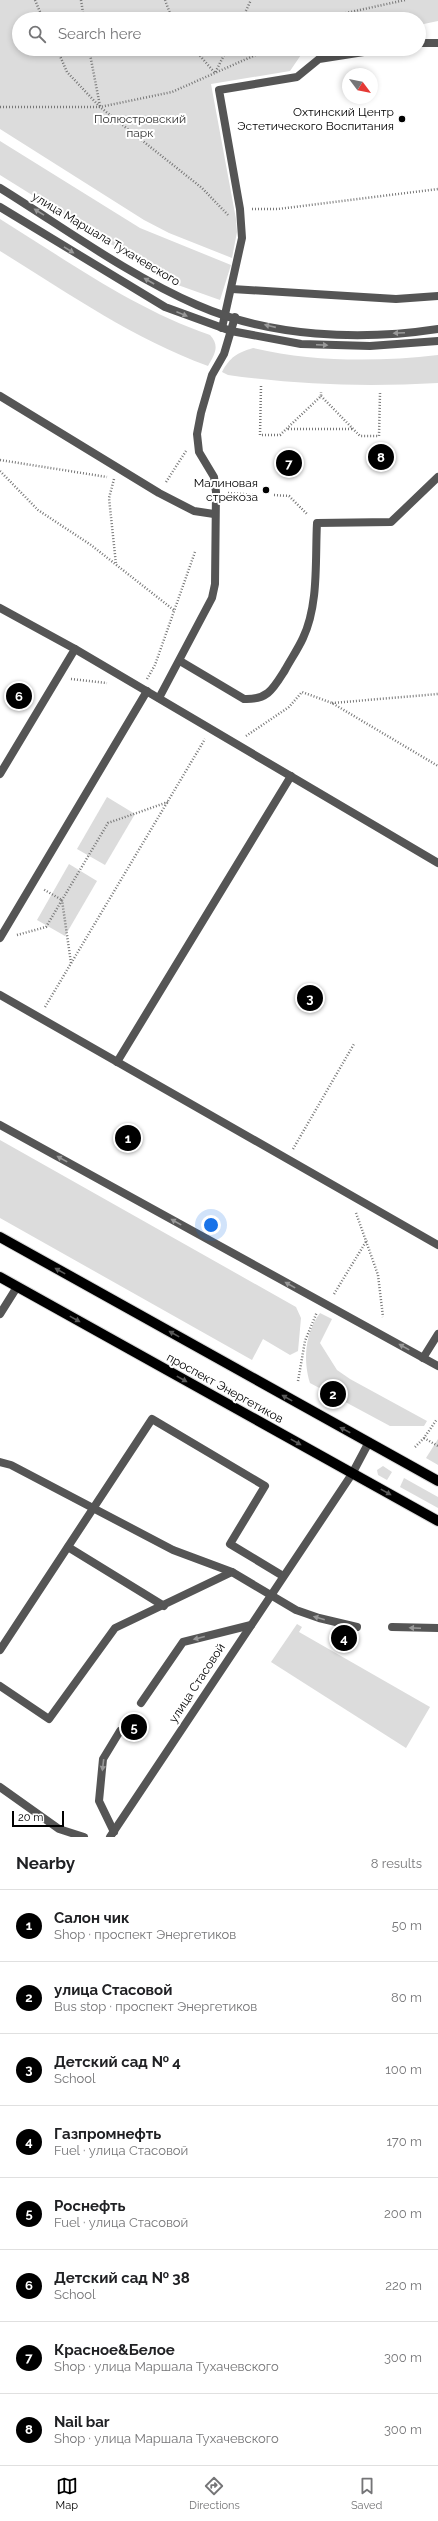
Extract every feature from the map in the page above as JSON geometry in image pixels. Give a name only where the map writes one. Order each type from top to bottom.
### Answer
[{"type":"main road","name":"проспект Энергетиков","points":[[0,1237],[438,1481]]},
{"type":"main road","name":"проспект Энергетиков","points":[[0,1277],[438,1521]]},
{"type":"street","points":[[426,43],[438,43]]},
{"type":"street","points":[[222,328],[232,289],[242,238],[242,230],[240,208],[219,90],[297,77],[319,59],[338,56]]},
{"type":"street","name":"улица Маршала Тухачевского","points":[[0,188],[171,293],[225,315],[273,328],[303,332],[370,335],[412,333],[438,329]]},
{"type":"street","points":[[0,207],[141,294],[172,310],[231,331],[301,344],[370,346],[438,341]]},
{"type":"street","points":[[232,289],[396,299],[438,296]]},
{"type":"street","points":[[159,698],[180,661],[214,591],[214,514],[216,492],[214,477],[199,452],[197,434],[201,413],[212,375],[224,354],[235,317]]},
{"type":"street","points":[[0,396],[119,470],[194,511],[214,514]]},
{"type":"street","points":[[180,661],[244,699],[256,699],[266,695],[275,686],[304,638],[312,610],[318,523],[391,522],[438,477]]},
{"type":"street","points":[[0,608],[75,649],[212,728],[438,863]]},
{"type":"street","points":[[0,774],[75,649]]},
{"type":"street","points":[[0,938],[147,691]]},
{"type":"street","points":[[117,1062],[291,776]]},
{"type":"street","points":[[0,994],[39,1018],[438,1245]]},
{"type":"street","points":[[0,1125],[438,1366]]},
{"type":"street","points":[[0,1314],[17,1287]]},
{"type":"street","points":[[423,1358],[438,1334]]},
{"type":"street","points":[[0,1650],[152,1419],[265,1486],[230,1544],[283,1576]]},
{"type":"street","name":"улица Стасовой","points":[[112,1834],[352,1474],[369,1442]]},
{"type":"street","points":[[0,1462],[11,1465],[173,1550],[232,1572],[296,1610],[319,1618],[357,1627]]},
{"type":"street","points":[[68,1547],[164,1606]]},
{"type":"street","points":[[0,1686],[49,1719],[115,1628],[164,1606],[232,1572]]},
{"type":"street","points":[[141,1703],[183,1642],[251,1625]]},
{"type":"street","points":[[392,1627],[438,1628]]},
{"type":"street","points":[[112,1834],[99,1801],[103,1759],[120,1731]]},
{"type":"street","points":[[0,1787],[59,1829],[84,1837]]},
{"type":"path","points":[[35,0],[40,12]]},
{"type":"path","points":[[81,0],[83,12]]},
{"type":"path","points":[[165,0],[169,12]]},
{"type":"path","points":[[245,12],[251,0]]},
{"type":"path","points":[[351,12],[406,0]]},
{"type":"path","points":[[60,56],[67,72],[100,107],[202,188],[242,230]]},
{"type":"path","points":[[90,56],[100,107]]},
{"type":"path","points":[[200,56],[215,73]]},
{"type":"path","points":[[215,73],[224,56]]},
{"type":"path","points":[[0,107],[100,107],[172,92],[253,56]]},
{"type":"path","points":[[240,208],[278,209],[438,189]]},
{"type":"path","points":[[261,386],[260,435],[280,435],[321,396]]},
{"type":"path","points":[[321,392],[321,396],[360,436],[379,436],[380,393]]},
{"type":"path","points":[[287,429],[353,429]]},
{"type":"path","points":[[159,492],[197,434]]},
{"type":"path","points":[[0,460],[114,478]]},
{"type":"path","points":[[116,564],[109,498],[114,478],[119,470]]},
{"type":"path","points":[[0,471],[38,510],[116,564],[175,611]]},
{"type":"path","points":[[216,492],[257,495]]},
{"type":"path","points":[[274,495],[289,496],[318,523]]},
{"type":"path","points":[[147,691],[145,682],[154,666],[196,552]]},
{"type":"path","points":[[58,677],[110,684]]},
{"type":"path","points":[[236,742],[289,707],[302,692],[332,703],[438,766]]},
{"type":"path","points":[[332,703],[438,694]]},
{"type":"path","points":[[39,1018],[212,728]]},
{"type":"path","points":[[15,936],[46,927],[108,823],[168,801]]},
{"type":"path","points":[[33,884],[62,900]]},
{"type":"path","points":[[62,900],[71,963]]},
{"type":"path","points":[[287,1159],[354,1044]]},
{"type":"path","points":[[348,1194],[367,1240],[378,1275],[383,1317]]},
{"type":"path","points":[[336,1291],[367,1240]]},
{"type":"path","points":[[298,1381],[306,1341],[314,1315]]},
{"type":"path","points":[[415,1447],[424,1438],[437,1419]]},
{"type":"path","points":[[424,1438],[438,1446]]},
{"type":"green space","name":"Полюстровский парк","points":[[0,0],[438,0],[438,21],[426,24],[426,12],[12,12],[12,56],[300,56],[290,71],[211,84],[236,219],[237,232],[232,258],[169,233],[144,220],[0,129]]},
{"type":"green space","points":[[0,141],[140,228],[231,265],[220,300],[175,284],[0,175]]},
{"type":"green space","points":[[0,219],[128,298],[155,312],[210,335],[216,346],[213,358],[208,366],[153,342],[101,314],[0,251]]},
{"type":"green space","points":[[253,348],[299,356],[368,360],[438,355],[438,383],[359,385],[306,383],[228,375],[222,372],[234,356]]},
{"type":"green space","points":[[107,797],[135,814],[105,865],[77,849]]},
{"type":"green space","points":[[69,864],[97,881],[65,936],[37,920]]},
{"type":"green space","points":[[0,1140],[296,1307],[301,1318],[298,1351],[290,1355],[263,1339],[252,1360],[0,1218]]},
{"type":"green space","points":[[320,1313],[332,1319],[320,1343],[337,1370],[350,1379],[427,1421],[424,1426],[390,1426],[310,1383],[306,1365],[308,1338]]},
{"type":"green space","points":[[438,1439],[438,1465],[426,1458]]},
{"type":"green space","points":[[383,1466],[392,1472],[387,1480],[378,1475],[377,1470]]},
{"type":"green space","points":[[404,1478],[438,1497],[438,1508],[400,1487]]},
{"type":"green space","points":[[297,1624],[302,1627],[299,1632],[430,1707],[406,1748],[271,1662]]},
{"type":"place","name":"Охтинский Центр Эстетического Воспитания","points":[[402,119]]},
{"type":"place","name":"Nail bar","points":[[381,457]]},
{"type":"place","name":"Красное&Белое","points":[[289,463]]},
{"type":"place","name":"Малиновая стрекоза","points":[[266,490]]},
{"type":"place","name":"Детский сад № 38","points":[[19,696]]},
{"type":"place","name":"Детский сад № 4","points":[[310,998]]},
{"type":"place","name":"Салон чик","points":[[128,1138]]},
{"type":"place","name":"улица Стасовой","points":[[333,1394]]},
{"type":"place","name":"Газпромнефть","points":[[344,1638]]},
{"type":"place","name":"Роснефть","points":[[134,1727]]}]
